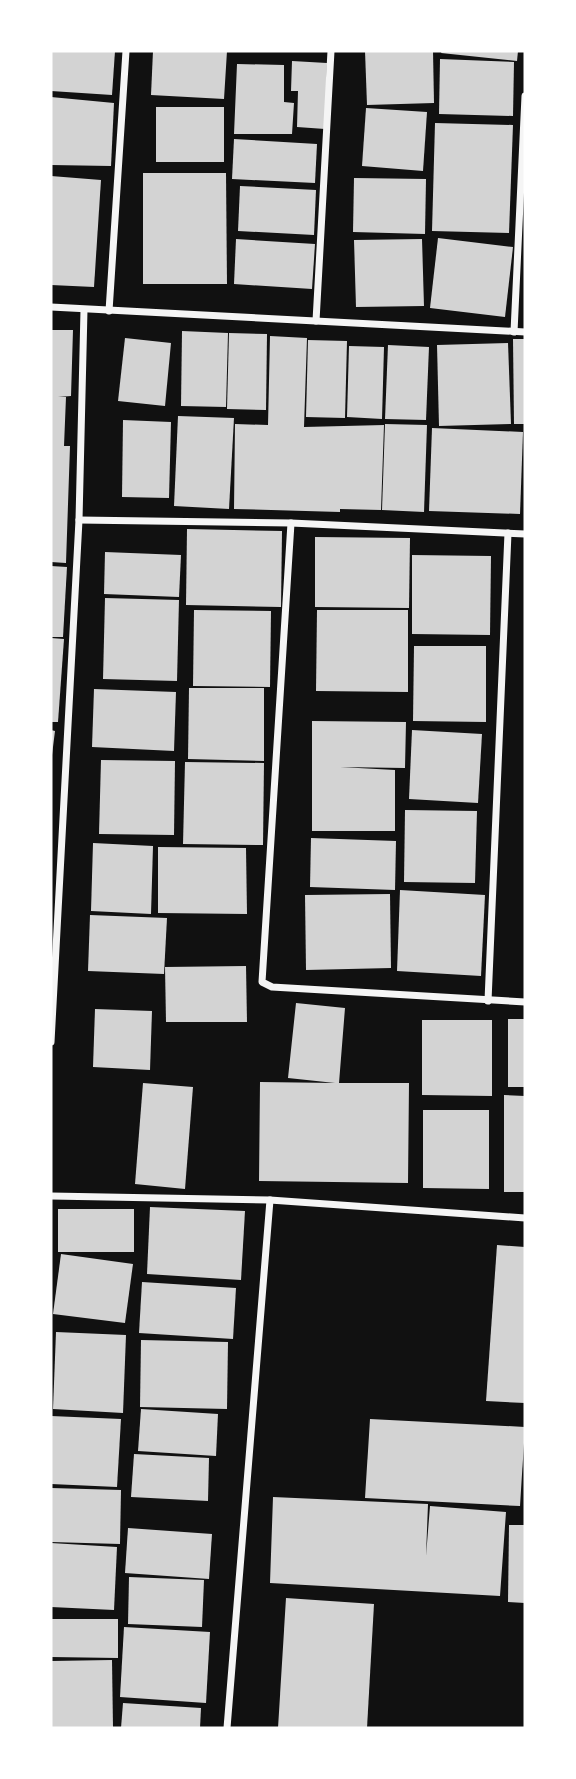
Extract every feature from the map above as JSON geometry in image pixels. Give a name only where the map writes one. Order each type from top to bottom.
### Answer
[{"type":"street","points":[[109,311],[127,51]]},
{"type":"street","points":[[316,321],[331,51]]},
{"type":"street","points":[[514,332],[525,96]]},
{"type":"street","points":[[51,307],[525,332]]},
{"type":"street","points":[[51,1042],[79,520],[84,310]]},
{"type":"street","points":[[79,520],[291,523],[525,534]]},
{"type":"street","points":[[291,523],[262,982],[272,987],[488,1002],[525,1002]]},
{"type":"street","points":[[488,1002],[508,533]]},
{"type":"street","points":[[51,1196],[270,1200],[525,1217]]},
{"type":"street","points":[[227,1728],[270,1200]]},
{"type":"building","points":[[51,51],[115,51],[112,95],[51,91]]},
{"type":"building","points":[[153,51],[227,51],[224,99],[151,95]]},
{"type":"building","points":[[365,51],[433,51],[434,103],[367,105]]},
{"type":"building","points":[[518,51],[517,61],[441,53]]},
{"type":"building","points":[[440,59],[514,62],[513,116],[439,114]]},
{"type":"building","points":[[292,61],[327,63],[325,129],[297,127],[298,91],[291,91]]},
{"type":"building","points":[[237,64],[284,65],[284,102],[294,103],[292,134],[234,134]]},
{"type":"building","points":[[51,97],[114,103],[111,166],[51,165]]},
{"type":"building","points":[[156,107],[224,107],[224,162],[156,162]]},
{"type":"building","points":[[366,108],[427,112],[423,171],[362,166]]},
{"type":"building","points":[[435,123],[513,125],[509,233],[432,231]]},
{"type":"building","points":[[234,139],[317,144],[315,183],[232,179]]},
{"type":"building","points":[[143,173],[226,173],[227,284],[143,284]]},
{"type":"building","points":[[51,176],[101,180],[94,287],[51,285]]},
{"type":"building","points":[[354,178],[426,179],[425,234],[353,232]]},
{"type":"building","points":[[240,186],[316,190],[314,235],[238,231]]},
{"type":"building","points":[[438,238],[513,247],[505,317],[430,308]]},
{"type":"building","points":[[236,239],[315,244],[312,289],[234,284]]},
{"type":"building","points":[[422,239],[424,306],[356,307],[354,240]]},
{"type":"building","points":[[51,330],[73,330],[71,396],[58,397],[66,397],[64,446],[70,446],[66,563],[51,562]]},
{"type":"building","points":[[182,331],[228,333],[226,407],[181,406]]},
{"type":"building","points":[[229,333],[267,334],[266,410],[227,409]]},
{"type":"building","points":[[270,336],[307,338],[304,427],[384,425],[381,510],[340,509],[340,512],[234,509],[235,424],[268,425]]},
{"type":"building","points":[[125,338],[171,343],[165,406],[118,401]]},
{"type":"building","points":[[513,339],[525,339],[525,424],[514,424]]},
{"type":"building","points":[[308,340],[347,341],[345,418],[306,417]]},
{"type":"building","points":[[508,343],[511,424],[439,426],[437,345]]},
{"type":"building","points":[[388,345],[429,347],[426,420],[385,419]]},
{"type":"building","points":[[349,346],[384,347],[382,419],[347,417]]},
{"type":"building","points":[[178,416],[234,418],[229,509],[174,506]]},
{"type":"building","points":[[123,420],[171,422],[169,498],[122,497]]},
{"type":"building","points":[[385,424],[427,425],[424,512],[382,510]]},
{"type":"building","points":[[432,428],[523,432],[520,514],[429,511]]},
{"type":"building","points":[[187,529],[282,531],[281,607],[186,605]]},
{"type":"building","points":[[315,537],[410,538],[409,608],[315,607]]},
{"type":"building","points":[[105,552],[181,555],[179,597],[104,594]]},
{"type":"building","points":[[412,555],[491,556],[490,635],[412,634]]},
{"type":"building","points":[[51,566],[67,567],[63,637],[51,637]]},
{"type":"building","points":[[105,598],[179,600],[177,681],[103,679]]},
{"type":"building","points":[[194,610],[271,611],[270,687],[193,686]]},
{"type":"building","points":[[317,610],[408,610],[408,692],[316,691]]},
{"type":"building","points":[[51,638],[64,639],[58,722],[51,722]]},
{"type":"building","points":[[414,646],[486,646],[486,722],[413,721]]},
{"type":"building","points":[[189,688],[264,688],[264,761],[188,759]]},
{"type":"building","points":[[94,689],[176,692],[174,751],[92,747]]},
{"type":"building","points":[[312,721],[406,722],[405,768],[340,767],[395,770],[395,831],[312,831]]},
{"type":"building","points":[[51,730],[55,731],[52,755],[51,755]]},
{"type":"building","points":[[412,730],[482,734],[478,803],[409,799]]},
{"type":"building","points":[[101,760],[175,761],[174,835],[99,834]]},
{"type":"building","points":[[185,762],[264,763],[263,845],[183,844]]},
{"type":"building","points":[[405,810],[477,811],[475,883],[404,882]]},
{"type":"building","points":[[311,838],[396,841],[395,890],[310,887]]},
{"type":"building","points":[[93,843],[153,846],[151,914],[91,911]]},
{"type":"building","points":[[158,847],[246,848],[247,914],[158,913]]},
{"type":"building","points":[[400,890],[485,895],[481,976],[397,971]]},
{"type":"building","points":[[390,894],[391,968],[306,970],[305,895]]},
{"type":"building","points":[[90,915],[167,918],[164,974],[88,971]]},
{"type":"building","points":[[246,966],[247,1022],[166,1022],[165,967]]},
{"type":"building","points":[[296,1003],[345,1008],[339,1083],[409,1083],[408,1183],[259,1181],[260,1082],[335,1083],[288,1078]]},
{"type":"building","points":[[95,1009],[152,1011],[150,1070],[93,1067]]},
{"type":"building","points":[[508,1019],[525,1019],[525,1087],[508,1087]]},
{"type":"building","points":[[422,1020],[492,1020],[492,1096],[422,1095]]},
{"type":"building","points":[[143,1083],[193,1087],[185,1189],[135,1184]]},
{"type":"building","points":[[504,1095],[525,1096],[525,1192],[504,1192]]},
{"type":"building","points":[[423,1110],[489,1110],[489,1189],[423,1188]]},
{"type":"building","points":[[150,1207],[245,1211],[241,1280],[147,1274]]},
{"type":"building","points":[[58,1209],[134,1209],[134,1252],[58,1252]]},
{"type":"building","points":[[497,1245],[525,1247],[525,1403],[486,1401]]},
{"type":"building","points":[[61,1254],[133,1264],[125,1323],[53,1314]]},
{"type":"building","points":[[142,1282],[236,1288],[233,1339],[139,1333]]},
{"type":"building","points":[[56,1332],[126,1335],[123,1413],[53,1409]]},
{"type":"building","points":[[141,1340],[228,1342],[227,1409],[140,1407]]},
{"type":"building","points":[[141,1409],[218,1414],[216,1456],[138,1451]]},
{"type":"building","points":[[51,1416],[121,1419],[117,1487],[51,1484]]},
{"type":"building","points":[[370,1419],[525,1427],[520,1506],[365,1498]]},
{"type":"building","points":[[134,1454],[209,1458],[208,1501],[131,1497]]},
{"type":"building","points":[[51,1488],[121,1490],[120,1544],[51,1542]]},
{"type":"building","points":[[273,1497],[428,1504],[426,1556],[430,1506],[506,1512],[500,1596],[270,1583]]},
{"type":"building","points":[[509,1525],[525,1525],[525,1603],[508,1602]]},
{"type":"building","points":[[128,1528],[212,1534],[209,1579],[125,1573]]},
{"type":"building","points":[[51,1543],[117,1547],[114,1610],[51,1607]]},
{"type":"building","points":[[129,1577],[204,1580],[202,1627],[128,1624]]},
{"type":"building","points":[[286,1598],[374,1604],[367,1728],[278,1728]]},
{"type":"building","points":[[51,1619],[118,1619],[118,1658],[51,1657]]},
{"type":"building","points":[[124,1627],[210,1632],[206,1703],[120,1697]]},
{"type":"building","points":[[112,1660],[113,1728],[51,1728],[51,1661]]},
{"type":"building","points":[[123,1703],[201,1708],[200,1728],[121,1728]]}]
